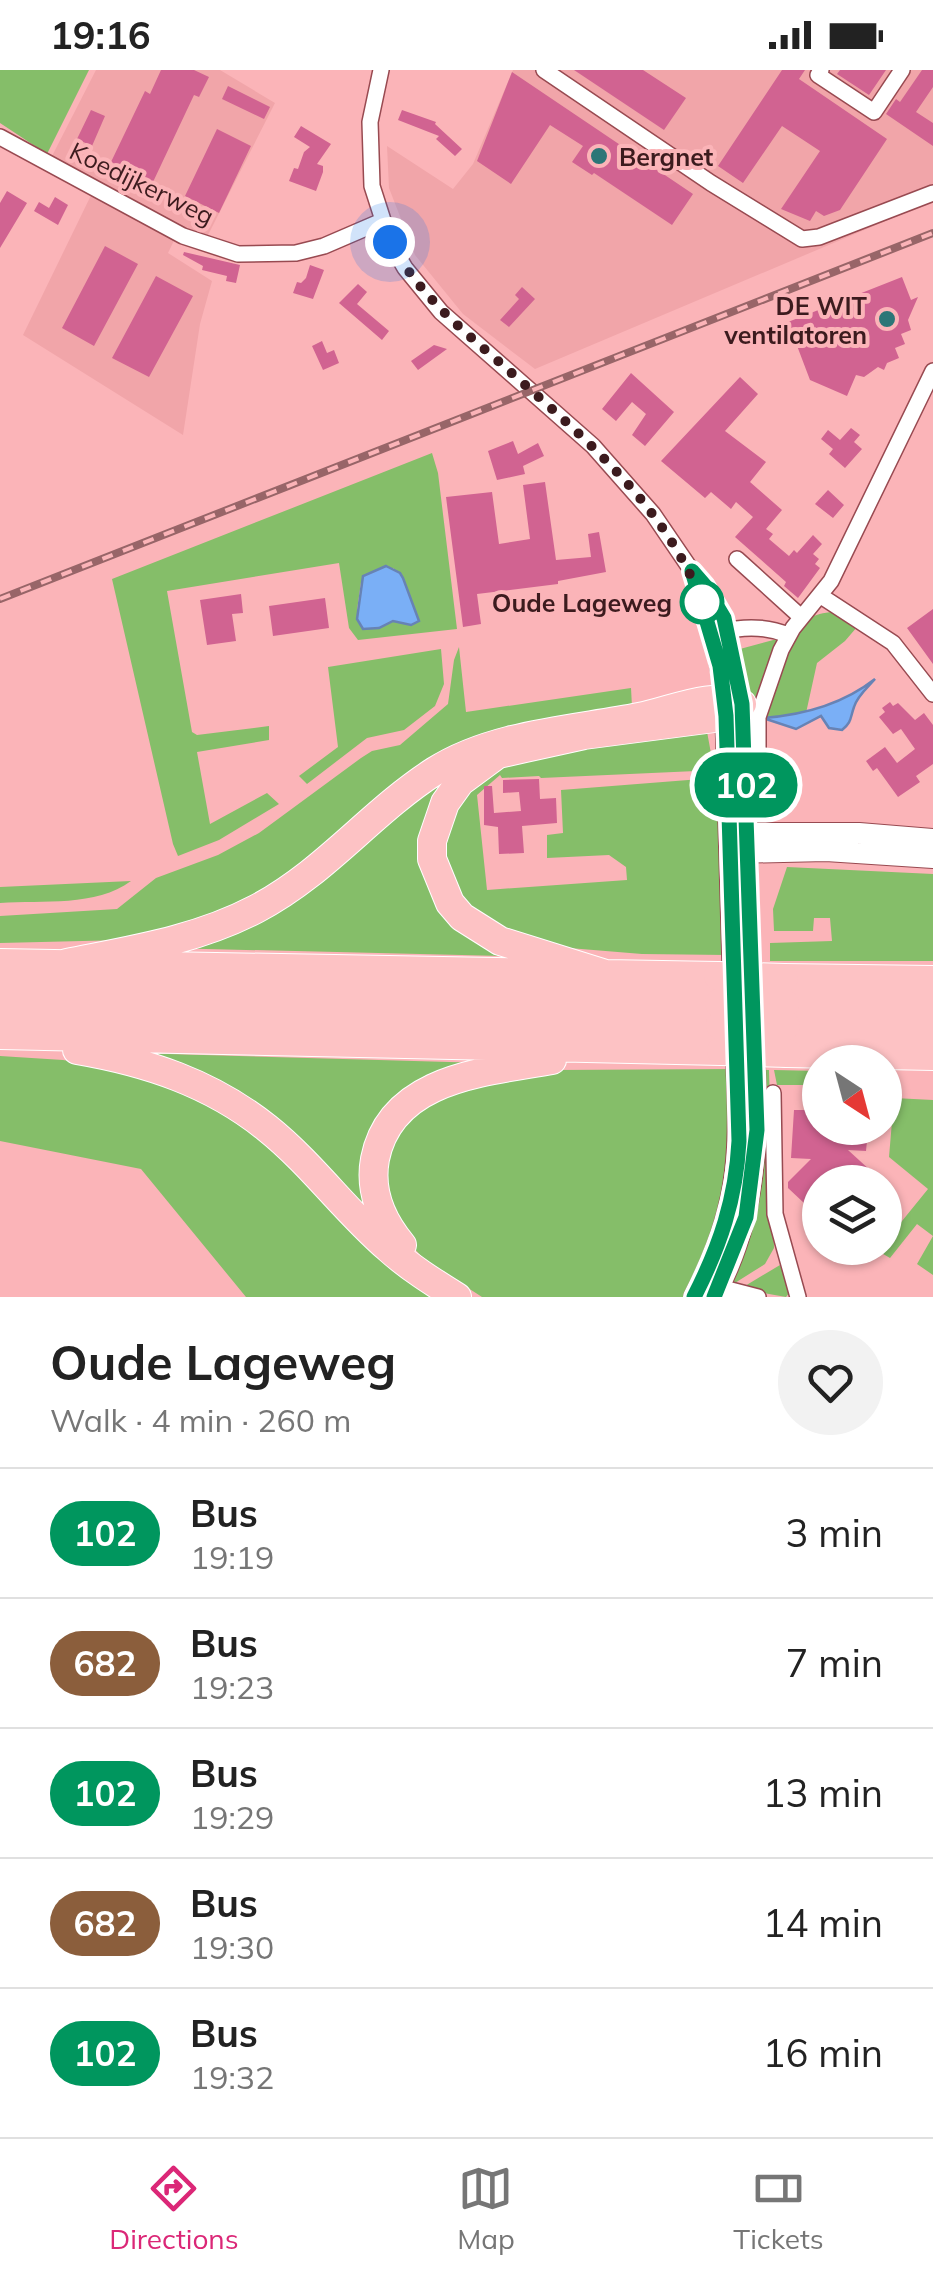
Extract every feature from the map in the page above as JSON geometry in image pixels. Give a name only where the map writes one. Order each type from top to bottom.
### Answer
[{"type":"highway","points":[[67,962],[194,935],[254,910],[314,873],[415,785],[454,761],[509,742],[656,714],[731,706]]},
{"type":"highway","points":[[719,1014],[610,974],[500,942],[462,917],[450,904],[432,859],[432,842],[445,803],[460,782],[498,754],[731,706]]},
{"type":"highway","points":[[0,964],[67,962],[610,974]]},
{"type":"highway","points":[[786,1015],[933,980]]},
{"type":"highway","points":[[0,988],[786,1015],[933,1030]]},
{"type":"highway","points":[[0,1012],[786,1015],[933,1007]]},
{"type":"highway","points":[[476,1297],[424,1266],[400,1243],[384,1220],[373,1176],[383,1134],[404,1107],[455,1078],[612,1048],[719,1014]]},
{"type":"highway","points":[[786,1015],[933,1056]]},
{"type":"highway","points":[[0,1036],[612,1048]]},
{"type":"highway","points":[[0,1036],[145,1064],[211,1091],[267,1128],[386,1247],[457,1297]]},
{"type":"main road","points":[[724,1295],[741,1234],[757,1150],[731,706]]},
{"type":"main road","points":[[739,843],[859,834],[933,839]]},
{"type":"main road","points":[[739,843],[933,858]]},
{"type":"main road","points":[[694,1297],[725,1230],[738,1163],[739,843]]},
{"type":"street","points":[[382,70],[370,122],[372,186],[382,221],[405,268],[422,292],[593,446],[630,486],[692,571],[720,632],[731,706]]},
{"type":"street","points":[[544,70],[726,193],[802,239],[819,237],[933,192]]},
{"type":"street","points":[[821,70],[818,75],[874,112],[902,70]]},
{"type":"street","name":"Koedijkerweg","points":[[0,137],[183,236],[238,254],[296,253],[324,246],[382,221]]},
{"type":"street","points":[[758,780],[756,726],[760,704],[788,636],[839,566],[933,371]]},
{"type":"street","points":[[737,559],[801,617]]},
{"type":"street","points":[[820,596],[893,643],[933,694]]},
{"type":"street","points":[[720,632],[773,629],[788,636]]},
{"type":"street","points":[[774,1093],[774,1199],[785,1258],[798,1297]]},
{"type":"street","points":[[724,1295],[758,1297]]},
{"type":"shaded area","points":[[96,70],[220,70],[275,103],[208,235],[181,226],[168,253],[212,281],[200,324],[183,435],[23,335],[97,183],[51,158]]},
{"type":"shaded area","points":[[513,70],[933,70],[933,201],[535,369],[463,314],[415,255],[389,188],[387,146],[453,189],[473,164]]},
{"type":"green space","points":[[0,70],[89,70],[47,154],[0,123]]},
{"type":"green space","points":[[432,453],[438,473],[457,629],[358,640],[349,628],[339,563],[167,591],[192,732],[197,735],[269,726],[269,740],[197,752],[210,824],[267,793],[279,804],[219,840],[178,856],[112,579]],"holes":[[[393,568],[403,578],[419,620],[363,629],[357,610],[361,582]]]},
{"type":"green space","points":[[839,611],[857,627],[817,663],[806,713],[763,718],[775,678],[797,634],[814,616]]},
{"type":"green space","points":[[777,639],[754,701],[746,704],[740,649]]},
{"type":"green space","points":[[459,647],[466,712],[631,688],[632,707],[496,739],[298,873],[212,919],[124,940],[0,943],[0,916],[117,909],[156,878],[218,855],[259,833],[372,751],[400,745],[448,704]]},
{"type":"green space","points":[[441,649],[444,684],[435,706],[404,730],[367,738],[307,784],[299,776],[338,747],[328,667]]},
{"type":"green space","points":[[706,726],[712,759],[696,771],[541,778],[500,775],[477,795],[487,890],[627,880],[626,867],[609,855],[547,858],[547,835],[563,833],[561,790],[701,779],[715,771],[720,761],[727,955],[557,947],[490,924],[466,904],[449,872],[445,855],[453,807],[495,765]]},
{"type":"green space","points":[[455,770],[424,851],[503,956],[166,948],[182,945]]},
{"type":"green space","points":[[787,867],[933,874],[933,961],[770,961],[770,943],[832,941],[830,918],[814,918],[813,931],[774,931],[773,909]]},
{"type":"green space","points":[[131,881],[86,899],[0,903],[0,887]]},
{"type":"green space","points":[[133,1053],[485,1063],[388,1111],[381,1227],[358,1204]]},
{"type":"green space","points":[[0,1056],[63,1060],[129,1071],[164,1083],[249,1126],[446,1297],[246,1297],[141,1169],[0,1141]]},
{"type":"green space","points":[[733,1069],[725,1214],[683,1297],[482,1297],[425,1260],[410,1244],[383,1191],[390,1140],[404,1116],[456,1087],[555,1070]]},
{"type":"green space","points":[[763,1070],[769,1070],[774,1248],[765,1264],[727,1288]]},
{"type":"green space","points":[[774,1070],[802,1071],[802,1085],[777,1085]]},
{"type":"green space","points":[[902,1098],[933,1100],[933,1236],[917,1224],[902,1243],[902,1221],[928,1189],[889,1157],[890,1145],[902,1145]]},
{"type":"green space","points":[[933,1236],[933,1275],[917,1264]]},
{"type":"green space","points":[[780,1265],[790,1292],[786,1297],[740,1289]]},
{"type":"water","points":[[386,566],[403,578],[419,621],[411,625],[393,621],[379,628],[363,629],[357,619],[363,576]]},
{"type":"water","points":[[875,679],[858,699],[842,730],[829,728],[821,716],[796,729],[763,718],[822,707]]},
{"type":"building","points":[[161,70],[194,70],[209,77],[199,97],[194,95],[153,182],[111,162],[145,91],[150,94]]},
{"type":"building","points":[[574,70],[643,70],[686,98],[664,130]]},
{"type":"building","points":[[782,70],[805,70],[799,79],[887,139],[840,210],[824,216],[816,211],[810,221],[781,209],[820,151],[782,126],[743,183],[718,166]]},
{"type":"building","points":[[840,70],[886,70],[869,95],[837,74]]},
{"type":"building","points":[[922,70],[933,70],[933,87],[916,112],[933,123],[933,146],[886,114],[896,99],[900,102]]},
{"type":"building","points":[[512,72],[693,194],[672,225],[572,162],[583,146],[550,125],[511,184],[477,161]]},
{"type":"building","points":[[228,86],[270,107],[264,119],[222,99]]},
{"type":"building","points":[[91,110],[105,116],[92,146],[77,139]]},
{"type":"building","points":[[402,110],[436,122],[462,149],[455,156],[436,139],[439,136],[398,120]]},
{"type":"building","points":[[301,126],[331,144],[317,164],[323,166],[323,172],[316,191],[289,181],[310,147],[294,137]]},
{"type":"building","points":[[217,129],[251,146],[219,213],[185,196]]},
{"type":"building","points":[[7,191],[27,203],[0,248],[0,203]]},
{"type":"building","points":[[55,197],[68,205],[58,225],[34,211],[39,202],[49,208]]},
{"type":"building","points":[[105,246],[138,264],[94,346],[62,328]]},
{"type":"building","points":[[184,252],[240,265],[236,283],[226,281],[227,276],[202,270],[203,266],[183,255]]},
{"type":"building","points":[[310,265],[324,270],[313,299],[293,293],[297,282],[306,278]]},
{"type":"building","points":[[156,276],[193,296],[149,377],[112,358]]},
{"type":"building","points":[[902,277],[911,300],[918,297],[908,320],[911,330],[901,334],[905,344],[895,348],[899,358],[887,363],[884,370],[878,367],[864,377],[856,375],[847,396],[810,380],[788,322]]},
{"type":"building","points":[[358,284],[367,292],[357,304],[389,331],[382,340],[339,303]]},
{"type":"building","points":[[522,287],[535,299],[509,327],[500,320],[519,299],[515,295]]},
{"type":"building","points":[[322,341],[327,353],[334,350],[339,363],[323,370],[312,346]]},
{"type":"building","points":[[434,345],[447,349],[418,370],[411,361]]},
{"type":"building","points":[[631,373],[674,412],[645,446],[632,435],[646,414],[632,402],[616,421],[602,409]]},
{"type":"building","points":[[740,377],[758,394],[725,431],[766,462],[750,482],[782,510],[766,529],[773,534],[769,539],[789,556],[794,550],[797,553],[813,535],[822,544],[813,554],[819,559],[815,564],[820,568],[798,598],[784,586],[786,582],[735,537],[753,517],[736,502],[731,509],[711,492],[705,498],[661,461]]},
{"type":"building","points":[[851,428],[860,435],[854,442],[862,449],[845,468],[829,454],[833,449],[821,439],[828,430],[840,440]]},
{"type":"building","points":[[513,441],[518,454],[538,443],[544,456],[523,466],[525,474],[497,480],[488,451]]},
{"type":"building","points":[[545,482],[556,560],[591,557],[588,534],[599,532],[606,572],[558,584],[477,594],[481,624],[463,627],[446,497],[492,492],[499,544],[530,539],[523,485]]},
{"type":"building","points":[[828,490],[844,505],[833,518],[815,504]]},
{"type":"building","points":[[241,594],[243,613],[232,614],[236,641],[207,645],[200,600]]},
{"type":"building","points":[[325,598],[329,628],[273,636],[269,606]]},
{"type":"building","points":[[933,609],[933,664],[907,628]]},
{"type":"building","points":[[890,702],[893,706],[898,703],[915,720],[924,713],[933,725],[933,764],[916,776],[920,782],[898,797],[877,768],[873,771],[866,761],[885,747],[897,763],[915,749],[901,729],[893,734],[879,717]]},
{"type":"building","points":[[539,779],[540,799],[556,798],[557,823],[522,826],[524,853],[499,854],[498,827],[484,825],[484,786],[492,786],[494,813],[521,811],[519,792],[503,793],[503,780]]},
{"type":"building","points":[[794,1110],[802,1110],[802,1145],[867,1145],[866,1151],[848,1150],[864,1165],[805,1165],[811,1159],[791,1158]]},
{"type":"building","points":[[802,1168],[802,1201],[788,1188],[788,1182]]},
{"type":"railway","points":[[0,599],[933,233]]},
{"type":"bus line","name":"102","points":[[694,1297],[725,1230],[739,1141],[726,716],[720,666],[692,571],[724,618],[742,704],[757,1130],[746,1217],[714,1297]]},
{"type":"place","name":"Bergnet","points":[[599,156]]},
{"type":"place","name":"DE WIT ventilatoren","points":[[887,319]]},
{"type":"place","name":"Oude Lageweg","points":[[702,602]]},
{"type":"route","points":[[390,242],[422,292],[441,312],[559,414],[630,486],[692,571],[702,602]]}]
